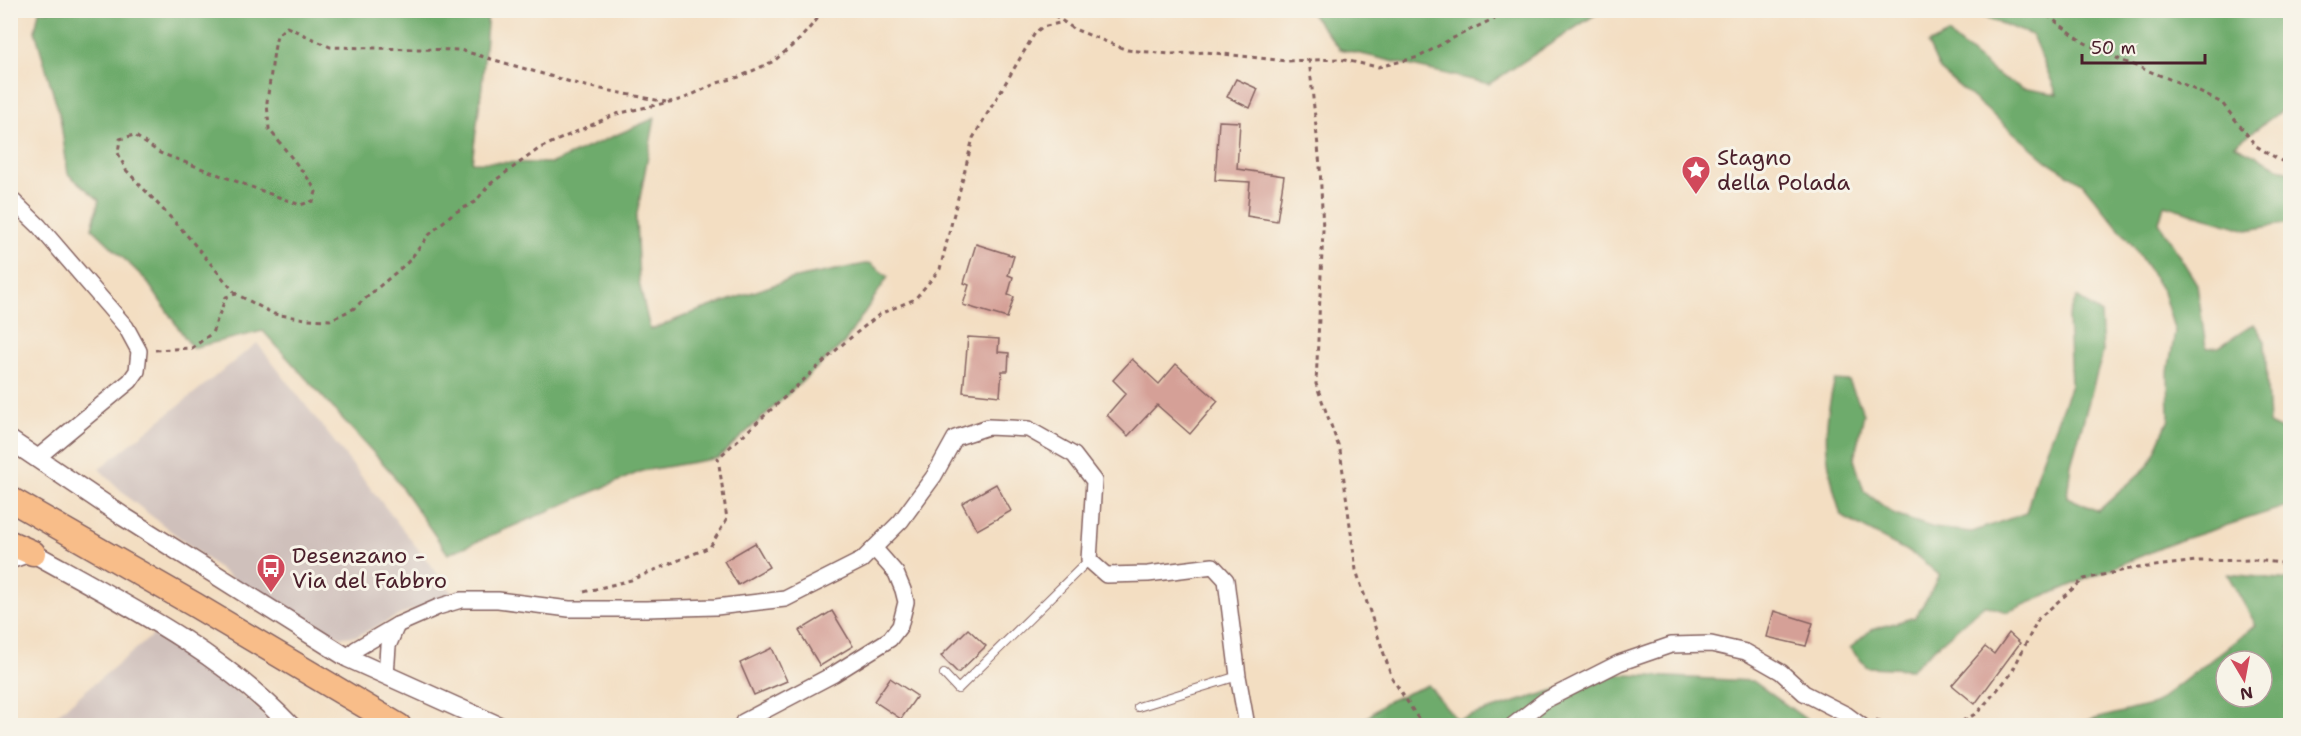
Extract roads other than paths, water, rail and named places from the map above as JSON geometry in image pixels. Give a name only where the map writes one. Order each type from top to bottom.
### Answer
[{"type":"highway","points":[[10,499],[176,593],[399,726]]},
{"type":"highway","points":[[10,543],[22,557]]},
{"type":"street","points":[[10,198],[39,226],[126,327],[139,351],[137,371],[130,381],[37,458]]},
{"type":"street","points":[[348,658],[356,649],[397,625],[438,607],[461,600],[498,600],[569,609],[646,609],[716,607],[784,599],[862,560],[901,520],[934,476],[955,438],[988,428],[1028,429],[1074,455],[1094,481],[1089,560],[1106,575],[1148,574],[1213,566],[1226,580],[1247,726]]},
{"type":"street","points":[[10,440],[124,517],[348,658],[499,726]]},
{"type":"street","points":[[742,722],[834,674],[890,639],[900,626],[906,602],[903,590],[896,573],[874,548]]},
{"type":"street","points":[[22,557],[209,657],[261,696],[291,726]]},
{"type":"street","points":[[386,675],[388,646],[397,625]]},
{"type":"street","points":[[1512,726],[1544,701],[1619,663],[1671,645],[1712,644],[1746,652],[1781,672],[1804,693],[1847,715],[1862,726]]},
{"type":"lane","points":[[944,674],[958,688],[1089,560]]},
{"type":"lane","points":[[1138,707],[1238,676]]},
{"type":"place","name":"Stagno della Polada","points":[[1696,196]]},
{"type":"place","name":"Desenzano - Via del Fabbro","points":[[271,594]]}]
